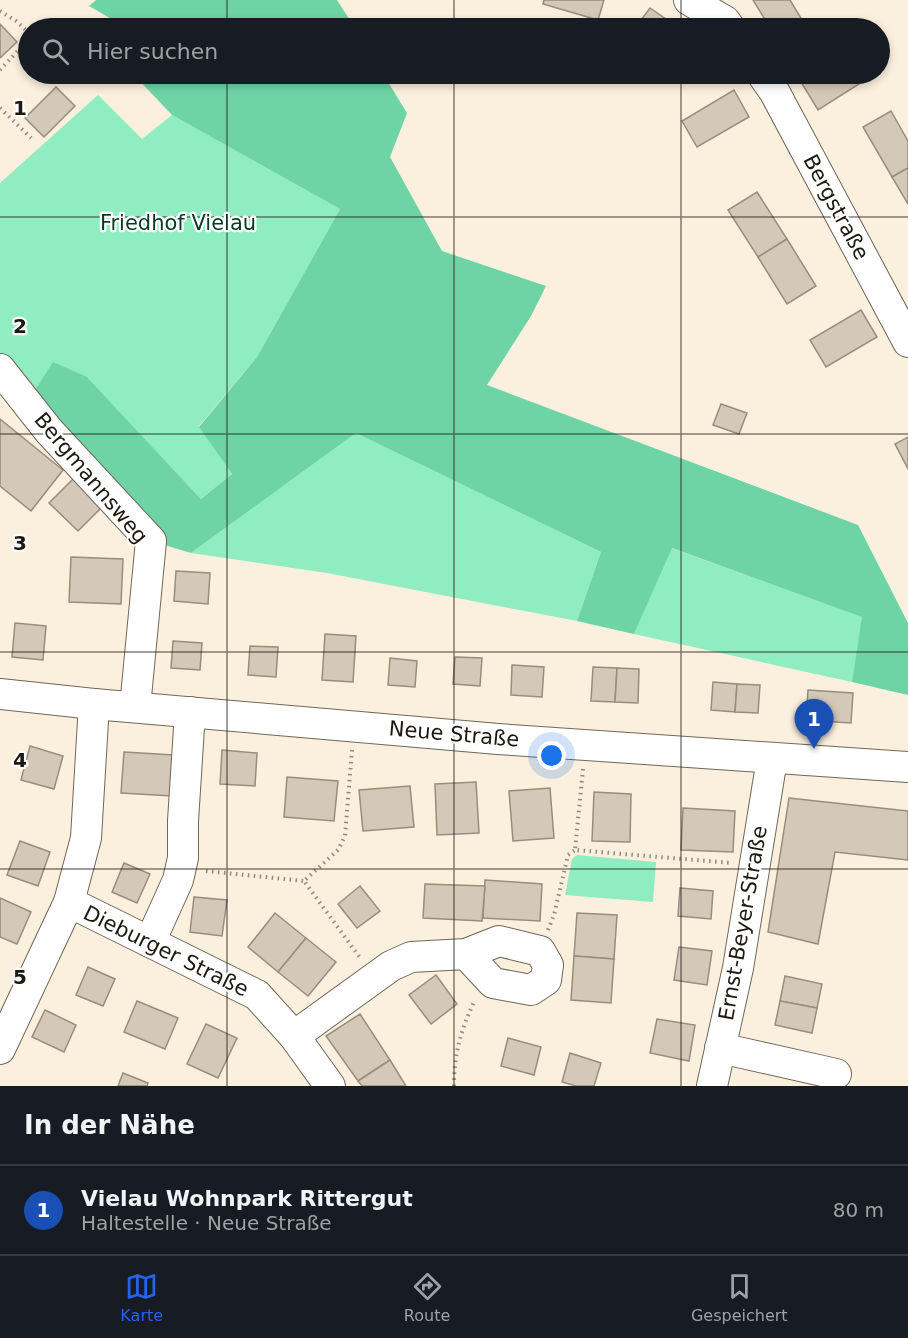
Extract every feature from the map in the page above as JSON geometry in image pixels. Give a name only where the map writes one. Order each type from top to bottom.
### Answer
[{"type":"street","points":[[689,0],[720,18]]},
{"type":"street","name":"Bergstraße","points":[[769,84],[908,342]]},
{"type":"street","name":"Bergmannsweg","points":[[0,369],[49,431],[151,542],[135,707]]},
{"type":"street","name":"Neue Straße","points":[[0,694],[498,739],[908,768]]},
{"type":"street","points":[[0,1048],[69,902],[86,838],[94,704]]},
{"type":"street","points":[[150,942],[175,888],[183,858],[190,712]]},
{"type":"street","name":"Ernst-Beyer-Straße","points":[[712,1086],[738,968],[772,759]]},
{"type":"street","name":"Dieburger Straße","points":[[69,902],[256,995],[294,1036],[330,1086]]},
{"type":"street","points":[[294,1036],[391,966],[411,957],[466,954],[499,941],[540,951],[548,965],[546,980],[531,990],[493,983],[466,954]]},
{"type":"street","points":[[720,1048],[836,1074]]},
{"type":"path","points":[[0,11],[18,23]]},
{"type":"path","points":[[0,70],[18,51]]},
{"type":"path","points":[[0,108],[31,138]]},
{"type":"path","points":[[181,869],[304,881],[338,850],[345,836],[354,726]]},
{"type":"path","points":[[575,850],[586,745]]},
{"type":"path","points":[[540,951],[554,915],[568,855],[575,850],[755,864]]},
{"type":"path","points":[[304,881],[375,977]]},
{"type":"path","points":[[454,1086],[454,1065],[463,1025],[488,978]]},
{"type":"green space","points":[[96,0],[337,0],[349,18],[110,18],[89,6]]},
{"type":"green space","points":[[143,84],[389,84],[407,113],[390,157],[442,251],[546,286],[531,316],[487,385],[858,525],[908,623],[908,695],[852,682],[862,617],[672,548],[634,634],[577,621],[601,552],[356,433],[191,553],[151,541],[27,403],[53,362],[87,377],[201,499],[232,474],[199,427],[257,357],[340,209],[172,115]]},
{"type":"green space","name":"Friedhof Vielau","points":[[98,95],[142,139],[172,115],[340,209],[257,357],[199,426],[232,474],[201,499],[87,377],[27,403],[0,369],[0,183]]},
{"type":"green space","points":[[356,433],[601,552],[577,621],[327,573],[191,553]]},
{"type":"green space","points":[[671,548],[863,617],[852,682],[634,634]]},
{"type":"green space","points":[[577,855],[656,862],[653,902],[565,895],[572,859]]},
{"type":"building","points":[[544,0],[604,0],[599,18],[591,18],[543,4]]},
{"type":"building","points":[[753,0],[790,0],[801,18],[764,18]]},
{"type":"building","points":[[650,8],[664,18],[642,18]]},
{"type":"building","points":[[0,24],[17,42],[0,58]]},
{"type":"building","points":[[802,84],[859,84],[818,110]]},
{"type":"building","points":[[56,87],[75,106],[44,137],[25,118]]},
{"type":"building","points":[[734,90],[749,117],[697,147],[682,121]]},
{"type":"building","points":[[891,111],[908,141],[908,168],[892,177],[863,127]]},
{"type":"building","points":[[908,168],[908,204],[892,177]]},
{"type":"building","points":[[757,192],[787,239],[758,257],[728,210]]},
{"type":"building","points":[[787,239],[816,286],[787,304],[758,257]]},
{"type":"building","points":[[861,310],[877,337],[826,367],[810,340]]},
{"type":"building","points":[[721,404],[747,413],[739,434],[713,425]]},
{"type":"building","points":[[0,419],[63,470],[31,511],[0,486]]},
{"type":"building","points":[[908,437],[908,469],[895,444]]},
{"type":"building","points":[[78,474],[107,502],[78,531],[49,503]]},
{"type":"building","points":[[71,557],[123,559],[121,604],[69,602]]},
{"type":"building","points":[[176,571],[210,573],[208,604],[174,601]]},
{"type":"building","points":[[15,623],[46,626],[43,660],[12,657]]},
{"type":"building","points":[[325,634],[356,636],[353,682],[322,680]]},
{"type":"building","points":[[173,641],[202,643],[200,670],[171,668]]},
{"type":"building","points":[[250,646],[278,647],[276,677],[248,675]]},
{"type":"building","points":[[455,657],[482,658],[480,686],[453,684]]},
{"type":"building","points":[[390,658],[417,661],[415,687],[388,685]]},
{"type":"building","points":[[512,665],[544,667],[542,697],[511,695]]},
{"type":"building","points":[[593,667],[617,668],[615,702],[591,701]]},
{"type":"building","points":[[617,668],[639,669],[638,703],[615,702]]},
{"type":"building","points":[[713,682],[737,684],[735,712],[711,710]]},
{"type":"building","points":[[737,684],[760,685],[758,713],[735,712]]},
{"type":"building","points":[[808,690],[853,693],[851,723],[806,720]]},
{"type":"building","points":[[30,746],[63,756],[54,789],[21,780]]},
{"type":"building","points":[[222,750],[257,753],[255,786],[220,784]]},
{"type":"building","points":[[124,752],[174,755],[172,796],[121,793]]},
{"type":"building","points":[[287,777],[338,781],[334,821],[284,817]]},
{"type":"building","points":[[476,782],[479,833],[437,835],[435,784]]},
{"type":"building","points":[[410,786],[414,827],[363,831],[359,790]]},
{"type":"building","points":[[550,788],[554,838],[513,841],[509,791]]},
{"type":"building","points":[[594,792],[631,794],[630,842],[592,841]]},
{"type":"building","points":[[789,798],[908,811],[908,860],[835,852],[818,944],[768,932]]},
{"type":"building","points":[[683,808],[735,811],[733,852],[681,850]]},
{"type":"building","points":[[20,841],[50,852],[38,886],[7,875]]},
{"type":"building","points":[[124,863],[150,874],[137,903],[112,892]]},
{"type":"building","points":[[485,880],[542,884],[540,921],[483,918]]},
{"type":"building","points":[[425,884],[485,886],[482,921],[423,918]]},
{"type":"building","points":[[360,886],[380,911],[357,928],[338,904]]},
{"type":"building","points":[[680,888],[713,891],[711,919],[678,916]]},
{"type":"building","points":[[194,897],[227,900],[222,936],[190,932]]},
{"type":"building","points":[[0,898],[31,912],[17,944],[0,937]]},
{"type":"building","points":[[275,913],[306,938],[278,972],[248,947]]},
{"type":"building","points":[[577,913],[617,915],[614,959],[574,956]]},
{"type":"building","points":[[306,938],[336,962],[308,996],[278,972]]},
{"type":"building","points":[[679,947],[712,951],[707,985],[674,980]]},
{"type":"building","points":[[574,956],[614,959],[611,1003],[571,1000]]},
{"type":"building","points":[[88,967],[115,979],[103,1006],[76,995]]},
{"type":"building","points":[[436,975],[457,1004],[431,1024],[409,995]]},
{"type":"building","points":[[785,976],[822,984],[817,1008],[780,1001]]},
{"type":"building","points":[[137,1001],[178,1018],[165,1049],[124,1032]]},
{"type":"building","points":[[780,1001],[817,1008],[812,1033],[775,1025]]},
{"type":"building","points":[[45,1010],[76,1025],[64,1052],[32,1037]]},
{"type":"building","points":[[360,1014],[390,1060],[358,1081],[326,1036]]},
{"type":"building","points":[[657,1019],[695,1025],[689,1061],[650,1053]]},
{"type":"building","points":[[206,1024],[237,1038],[218,1078],[187,1064]]},
{"type":"building","points":[[508,1038],[541,1047],[534,1075],[501,1066]]},
{"type":"building","points":[[570,1053],[601,1063],[594,1086],[576,1086],[562,1082]]},
{"type":"building","points":[[390,1060],[406,1086],[362,1086],[358,1081]]},
{"type":"building","points":[[123,1073],[148,1083],[147,1086],[118,1086]]},
{"type":"place","name":"Vielau Wohnpark Rittergut","points":[[814,749]]}]
